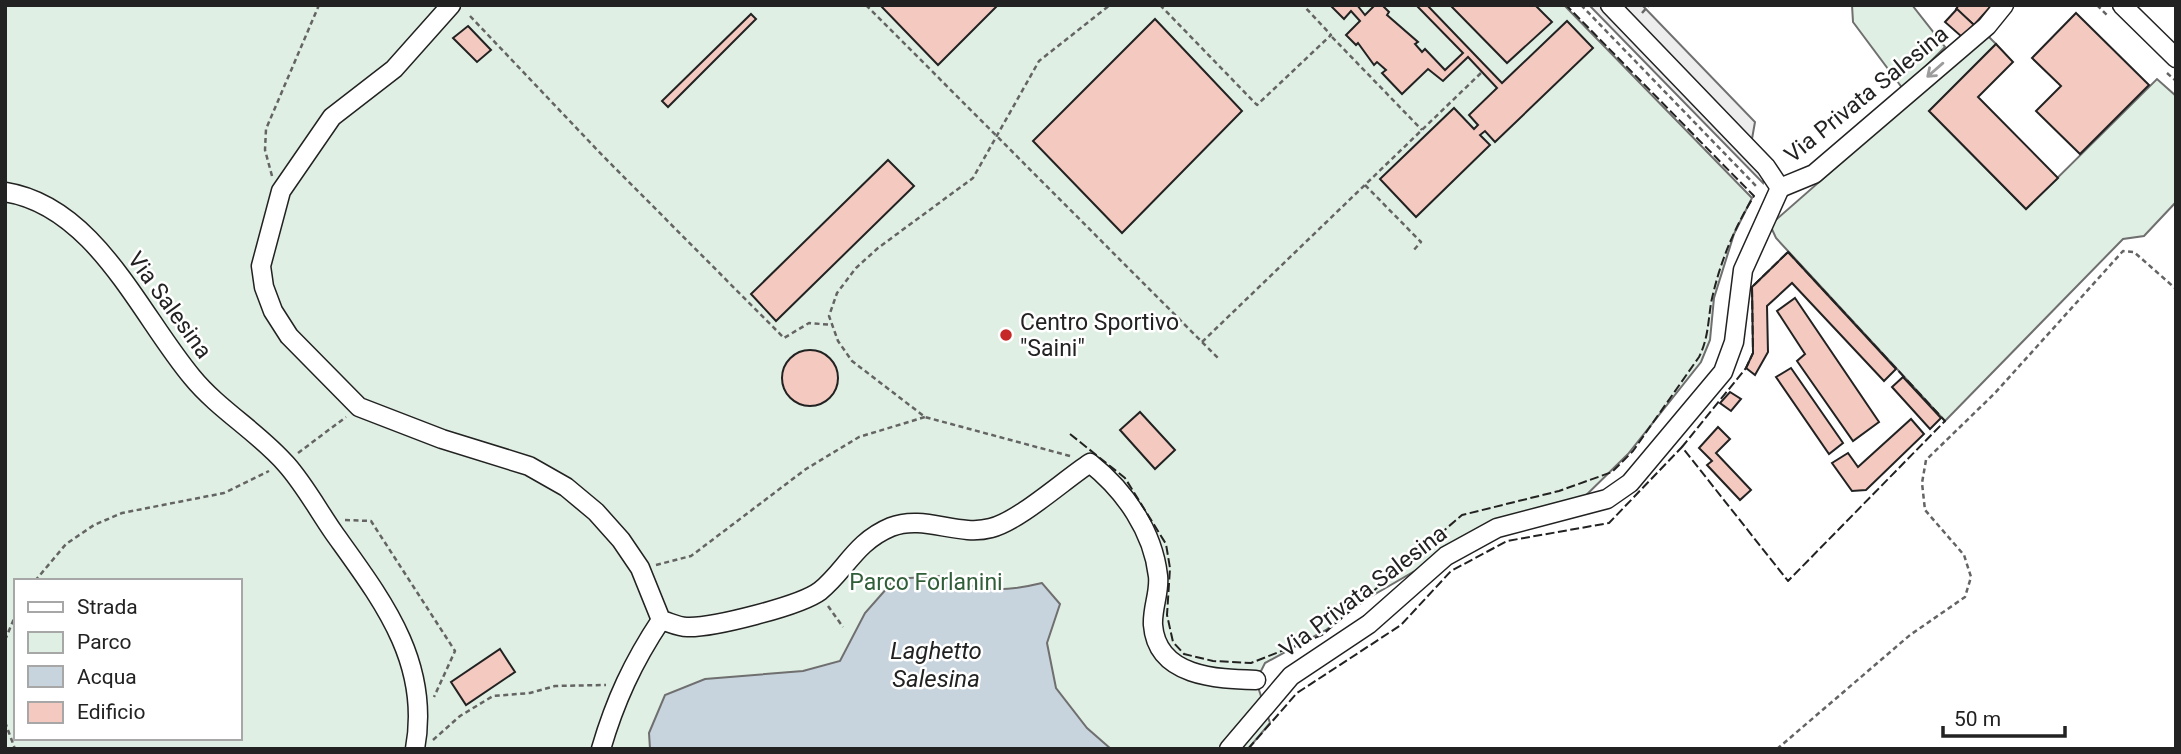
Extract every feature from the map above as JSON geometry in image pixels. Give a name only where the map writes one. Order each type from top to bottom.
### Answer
[{"type":"street","points":[[451,5],[394,69],[332,117],[281,191],[261,266],[273,311],[289,336],[359,407],[442,439],[530,466],[566,487],[596,512],[640,568],[661,620]]},
{"type":"street","points":[[1610,5],[1766,167],[1780,188]]},
{"type":"street","name":"Via Privata Salesina","points":[[1229,749],[1266,685],[1291,676],[1369,624],[1446,556],[1497,528],[1594,504],[1621,492],[1723,372],[1734,342],[1743,270],[1780,188],[1814,174],[1987,26],[2004,5]]},
{"type":"street","points":[[2122,5],[2176,58]]},
{"type":"street","name":"Via Salesina","points":[[5,192],[31,198],[84,234],[104,255],[171,352],[202,389],[285,463],[384,604],[408,653],[418,690],[422,746]]},
{"type":"street","points":[[661,620],[684,627],[713,625],[803,600],[818,592],[847,558],[889,528],[906,523],[972,530],[992,528],[1009,520],[1090,463],[1105,475],[1135,512],[1146,531],[1159,580],[1153,627],[1169,659],[1183,670],[1205,676],[1266,685]]},
{"type":"street","points":[[601,749],[625,679],[661,620]]},
{"type":"path","points":[[281,191],[271,172],[265,150],[266,129],[319,5]]},
{"type":"path","points":[[866,5],[999,135],[1219,359]]},
{"type":"path","points":[[1090,463],[925,417],[852,361],[838,341],[829,316],[836,293],[856,268],[878,248],[973,178],[1039,61],[1110,5]]},
{"type":"path","points":[[1160,5],[1258,106],[1331,35]]},
{"type":"path","points":[[1303,5],[1422,130]]},
{"type":"path","points":[[1581,5],[1760,189]]},
{"type":"path","points":[[470,16],[603,156],[784,338],[809,323],[833,325]]},
{"type":"path","points":[[1202,342],[1482,72]]},
{"type":"path","points":[[1365,185],[1422,242],[1412,252]]},
{"type":"path","points":[[1777,749],[1910,635],[1965,597],[1971,577],[1964,555],[1924,510],[1922,482],[1926,460],[1994,393],[2123,251],[2134,252],[2176,289]]},
{"type":"path","points":[[640,568],[691,556],[806,469],[859,437],[925,417]]},
{"type":"path","points":[[37,579],[66,544],[94,525],[122,513],[224,493],[285,463],[341,421]]},
{"type":"path","points":[[325,519],[371,521],[456,652],[434,698]]},
{"type":"path","points":[[818,592],[843,627]]},
{"type":"path","points":[[5,640],[14,619]]},
{"type":"path","points":[[422,746],[460,716],[493,696],[530,693],[555,686],[597,687],[625,679]]},
{"type":"path","points":[[5,722],[15,749]]},
{"type":"green space","name":"Parco Forlanini","points":[[5,5],[1564,5],[1752,198],[1734,234],[1714,298],[1710,340],[1701,362],[1628,454],[1571,510],[1439,557],[1365,600],[1326,630],[1265,663],[1256,681],[1270,723],[1248,749],[5,749]]},
{"type":"green space","points":[[1852,5],[1912,5],[1945,47],[1903,89],[1853,22]]},
{"type":"green space","points":[[1987,35],[1996,44],[1929,111],[2026,209],[2157,79],[2176,96],[2176,202],[2144,236],[2123,239],[1945,421],[1776,238],[1770,225]]},
{"type":"shaded area","points":[[1589,5],[1642,5],[1755,122],[1750,150],[1766,167],[1763,183]]},
{"type":"water","name":"Laghetto Salesina","points":[[940,576],[991,589],[1042,583],[1060,604],[1047,643],[1056,688],[1087,728],[1111,749],[650,749],[649,733],[665,695],[705,679],[803,671],[840,661],[865,613],[895,579]]},
{"type":"building","points":[[880,5],[998,5],[938,65]]},
{"type":"building","points":[[1330,5],[1357,5],[1365,15],[1375,5],[1382,5],[1389,12],[1387,15],[1418,42],[1415,44],[1422,52],[1425,49],[1445,70],[1463,53],[1416,5],[1427,5],[1502,83],[1567,21],[1593,48],[1495,142],[1485,131],[1480,135],[1490,145],[1416,217],[1380,179],[1454,108],[1474,129],[1478,125],[1469,115],[1497,88],[1468,57],[1443,81],[1428,69],[1402,94],[1382,73],[1386,70],[1377,62],[1374,65],[1358,43],[1356,45],[1346,35],[1360,21],[1351,11],[1344,19]]},
{"type":"building","points":[[1450,5],[1535,5],[1552,22],[1507,63]]},
{"type":"building","points":[[1959,5],[1992,5],[1974,25],[1956,9]]},
{"type":"building","points":[[1957,9],[1974,25],[1962,37],[1945,22]]},
{"type":"building","points":[[2076,13],[2149,85],[2080,154],[2036,111],[2061,86],[2032,58]]},
{"type":"building","points":[[751,14],[756,19],[668,107],[662,101]]},
{"type":"building","points":[[1155,19],[1242,111],[1122,233],[1033,141]]},
{"type":"building","points":[[468,26],[491,50],[477,62],[453,38]]},
{"type":"building","points":[[1996,44],[2013,62],[1978,97],[2058,178],[2026,209],[1929,111]]},
{"type":"building","points":[[888,160],[914,186],[776,321],[751,294]]},
{"type":"building","points":[[1788,252],[1896,369],[1884,381],[1792,283],[1767,306],[1768,352],[1755,375],[1746,368],[1753,353],[1752,287]]},
{"type":"building","points":[[1795,298],[1879,422],[1853,441],[1797,361],[1805,354],[1777,311]]},
{"type":"building","points":[[804,350],[816,350],[826,354],[834,362],[838,378],[834,394],[826,402],[816,406],[804,406],[794,402],[786,394],[782,384],[782,372],[786,362],[794,354]]},
{"type":"building","points":[[1791,368],[1843,443],[1829,454],[1776,377]]},
{"type":"building","points":[[1903,377],[1941,418],[1930,429],[1892,387]]},
{"type":"building","points":[[1730,392],[1741,399],[1731,411],[1720,403]]},
{"type":"building","points":[[1140,412],[1175,450],[1155,469],[1120,430]]},
{"type":"building","points":[[1911,419],[1924,434],[1866,490],[1852,491],[1832,463],[1848,453],[1858,467]]},
{"type":"building","points":[[1718,427],[1730,439],[1716,453],[1751,490],[1740,500],[1707,465],[1712,461],[1699,448]]},
{"type":"building","points":[[500,649],[515,672],[466,705],[451,682]]},
{"type":"fence","points":[[1070,434],[1125,478],[1166,544],[1170,568],[1167,615],[1173,642],[1184,654],[1213,661],[1251,663],[1322,635],[1462,515],[1559,491],[1612,472],[1633,451],[1699,357],[1706,337],[1718,275],[1733,235],[1754,196],[1566,5]]},
{"type":"fence","points":[[1788,252],[1945,421],[1788,581],[1682,447],[1746,368],[1753,353],[1752,287],[1788,252]]},
{"type":"fence","points":[[1248,749],[1297,693],[1401,625],[1451,571],[1507,541],[1609,523],[1682,447]]},
{"type":"place","name":"Centro Sportivo \"Saini\"","points":[[1006,335]]}]
